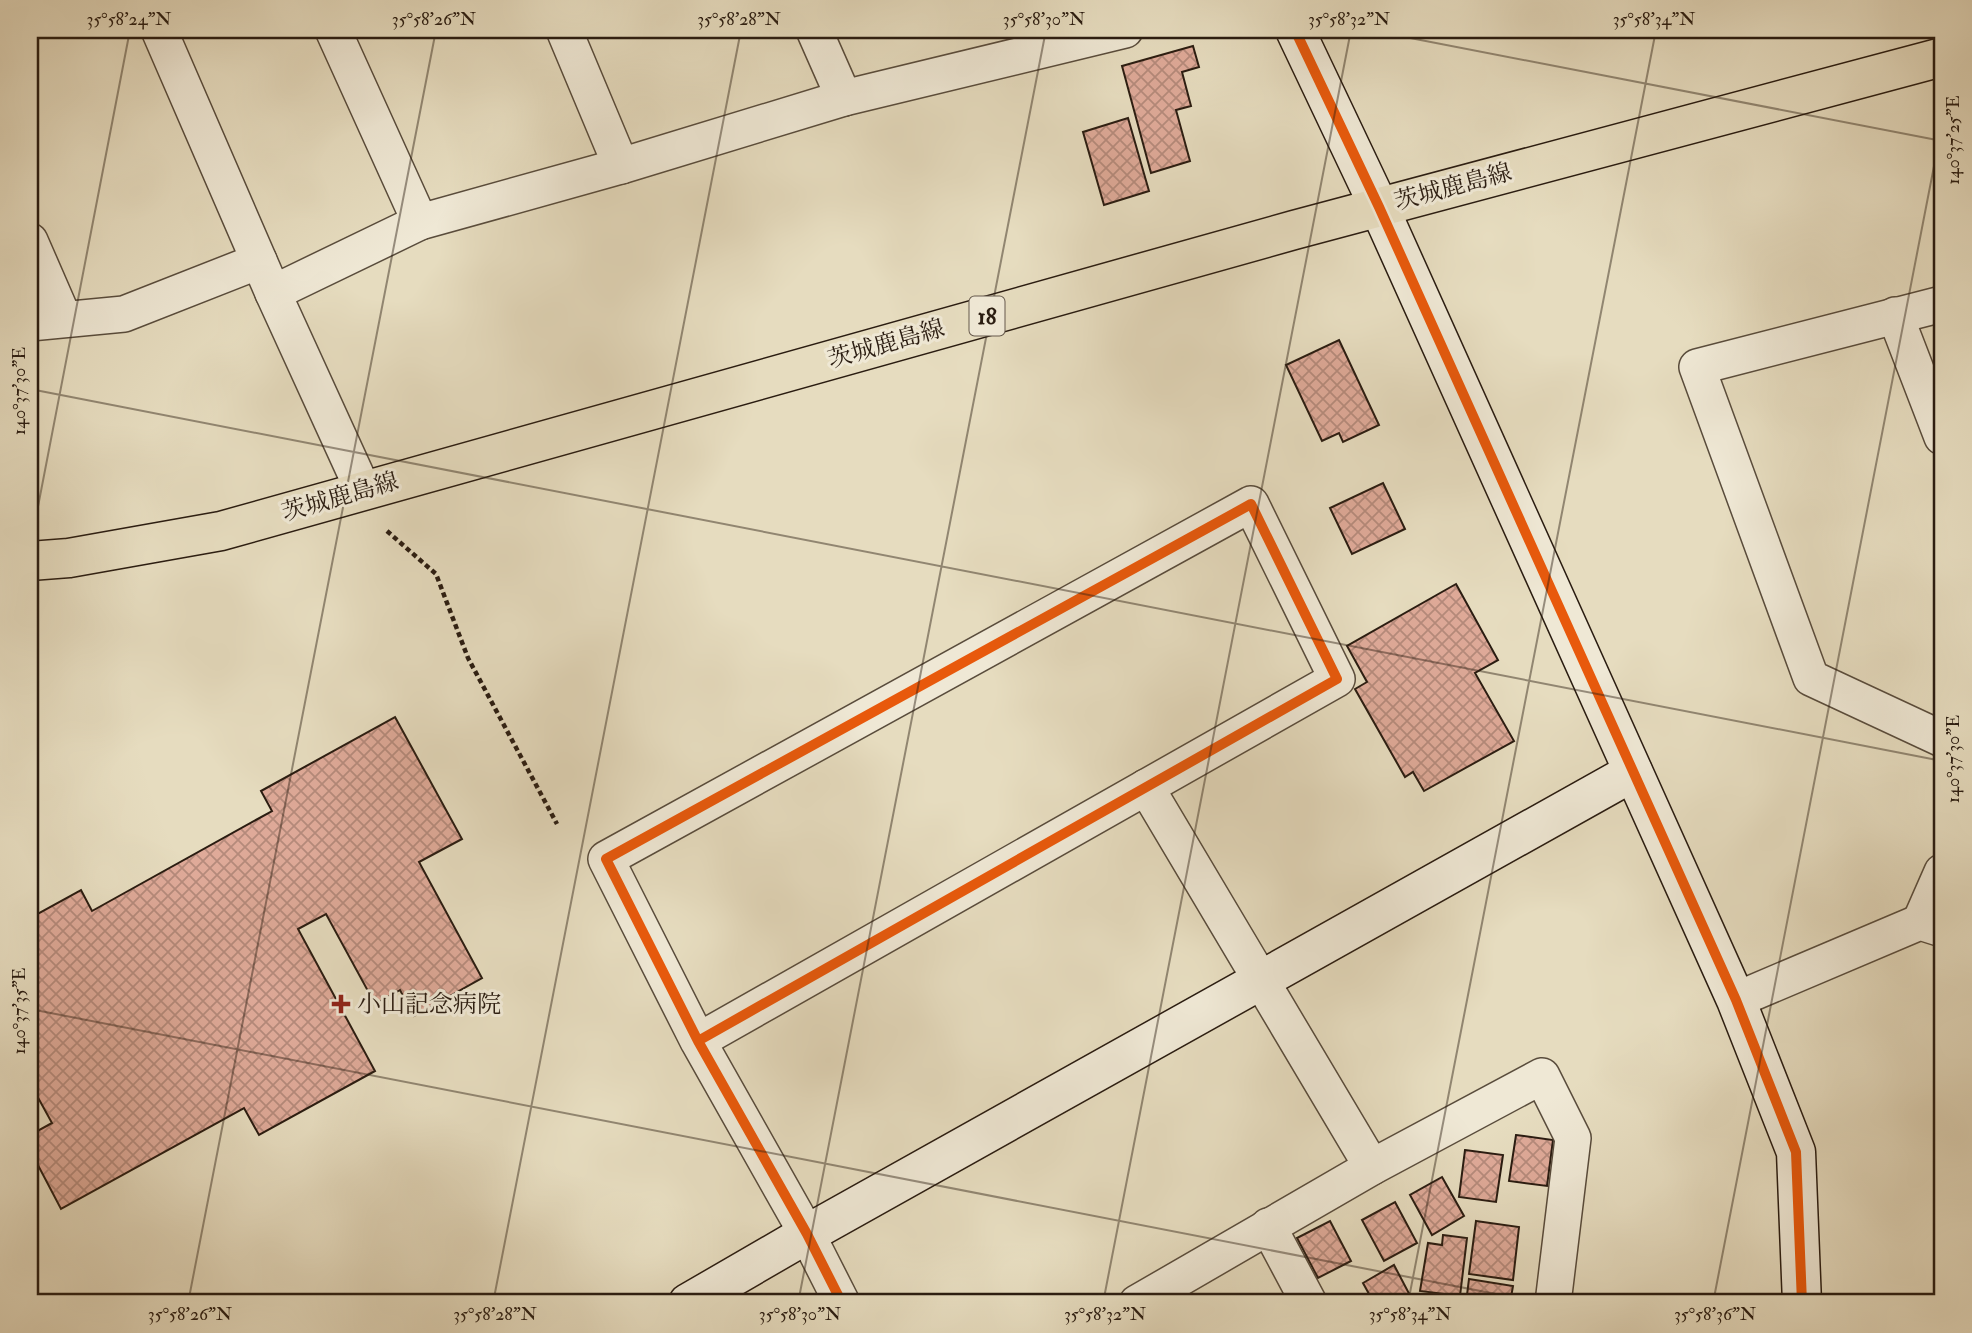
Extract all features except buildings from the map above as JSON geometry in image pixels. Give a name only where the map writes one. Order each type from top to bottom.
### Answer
[{"type":"main road","name":"茨城鹿島線","points":[[30,561],[69,558],[221,531],[1378,207],[1942,57]]},
{"type":"street","points":[[159,30],[273,293],[363,490]]},
{"type":"street","points":[[333,30],[420,222]]},
{"type":"street","points":[[564,30],[621,166]]},
{"type":"street","points":[[814,30],[844,98]]},
{"type":"street","points":[[273,293],[420,222],[621,166],[1035,41],[1125,30]]},
{"type":"street","points":[[1295,30],[1378,207],[1736,1000],[1796,1152],[1802,1303]]},
{"type":"street","points":[[30,241],[64,319]]},
{"type":"street","points":[[30,323],[124,314],[259,261]]},
{"type":"street","points":[[1942,303],[1697,368],[1811,678],[1942,739]]},
{"type":"street","points":[[1895,316],[1942,437]]},
{"type":"street","points":[[698,1041],[1337,679],[1251,504],[606,859],[698,1041],[807,1234],[842,1303]]},
{"type":"street","points":[[688,1303],[1633,772]]},
{"type":"street","points":[[1146,787],[1372,1167]]},
{"type":"street","points":[[1736,1000],[1931,926],[1942,872]]},
{"type":"street","points":[[1137,1303],[1372,1167],[1542,1076],[1573,1138],[1553,1303]]},
{"type":"street","points":[[1268,1226],[1309,1303]]},
{"type":"path","points":[[387,531],[436,574],[468,657],[558,824]]},
{"type":"cycle path","points":[[1295,30],[1379,207],[1736,1000],[1796,1152],[1802,1303]]},
{"type":"cycle path","points":[[698,1041],[1337,679],[1251,504],[606,859],[698,1041],[807,1234],[842,1303]]},
{"type":"place","name":"小山記念病院","points":[[341,1004]]}]
